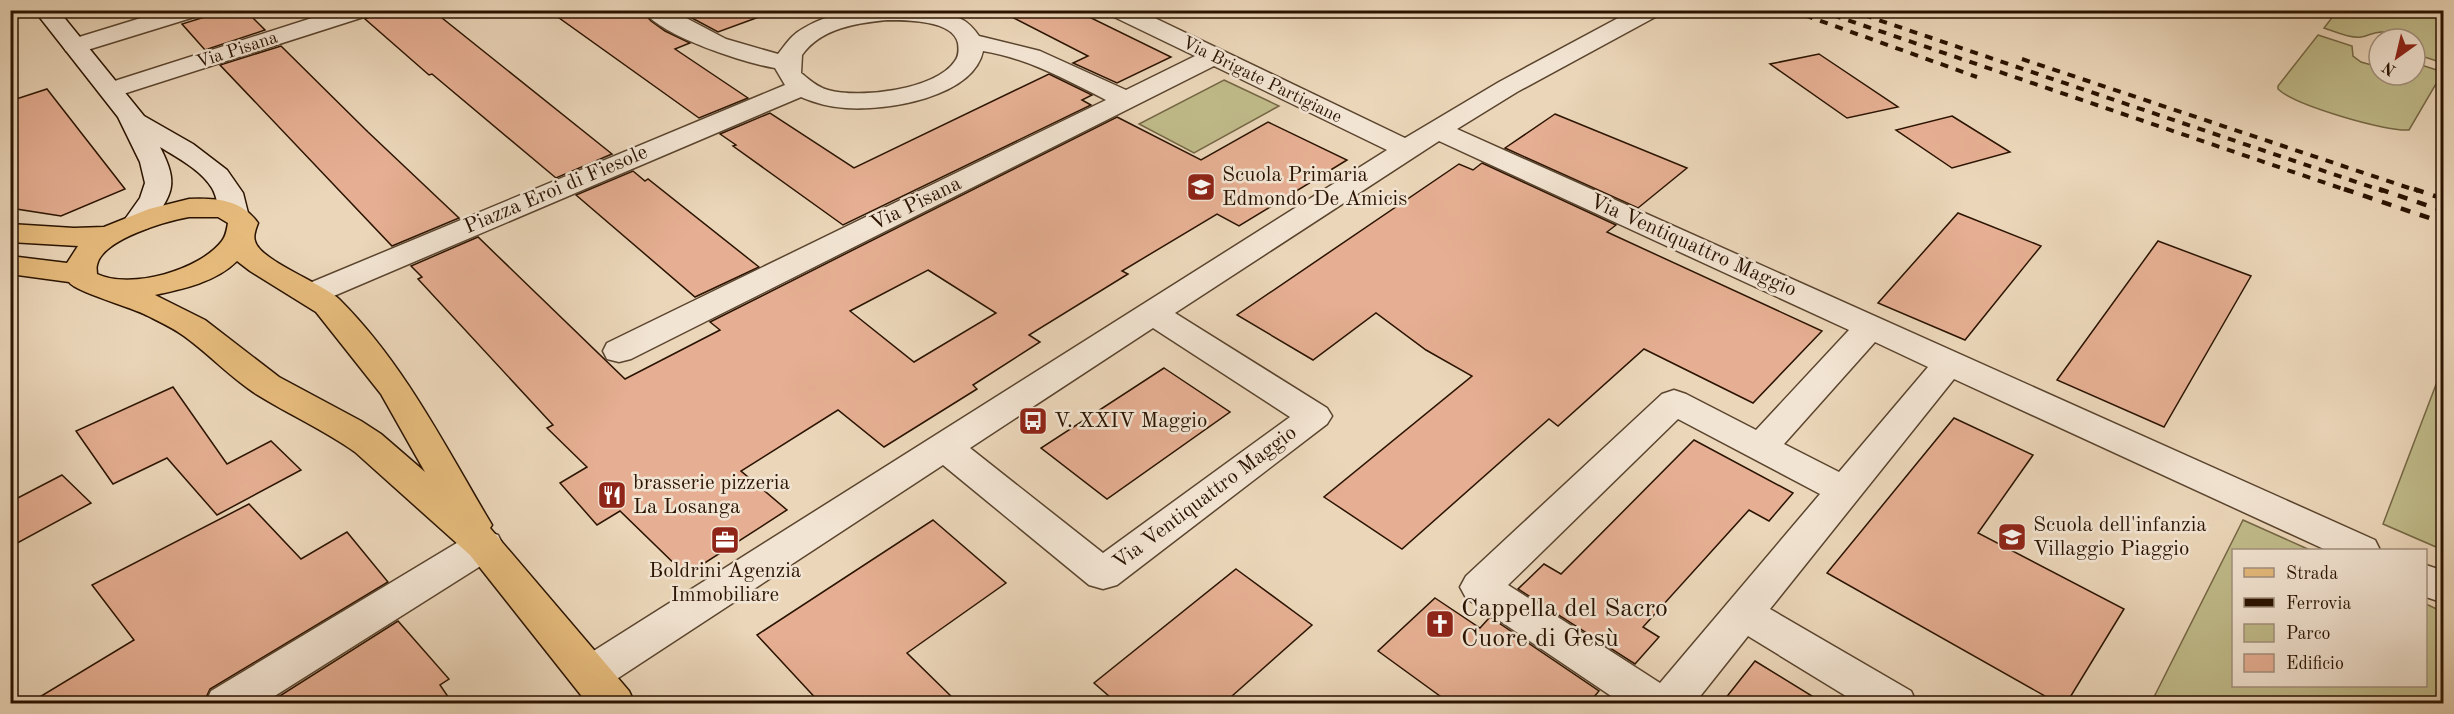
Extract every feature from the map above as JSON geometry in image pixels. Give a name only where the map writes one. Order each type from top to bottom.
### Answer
[{"type":"main road","points":[[484,545],[395,388],[327,305],[261,266],[244,250],[237,227],[215,208],[189,208],[159,214],[111,235],[86,256],[80,267],[80,274],[89,285],[116,291],[156,307],[195,327],[267,385],[359,436],[484,545],[603,689]]},
{"type":"main road","points":[[116,291],[141,289],[184,278],[212,265],[237,227]]},
{"type":"main road","points":[[10,233],[74,237],[111,235]]},
{"type":"main road","points":[[10,265],[80,274]]},
{"type":"street","points":[[45,10],[111,90],[133,121],[154,162],[159,183],[153,198],[138,222]]},
{"type":"street","points":[[75,46],[193,10]]},
{"type":"street","name":"Via Pisana","points":[[111,90],[363,10]]},
{"type":"street","points":[[654,10],[695,35],[795,75],[837,99],[879,100],[927,89],[959,72],[991,66],[1054,63]]},
{"type":"street","name":"Via Brigate Partigiane","points":[[1118,10],[1406,149]]},
{"type":"street","points":[[603,689],[943,446],[1406,149],[1508,87],[1651,10]]},
{"type":"street","points":[[795,75],[794,49],[808,36],[842,21],[868,13],[926,13],[954,25],[967,35],[971,42],[970,56],[959,72]]},
{"type":"street","points":[[971,42],[1011,49],[1054,63],[1125,100]]},
{"type":"street","name":"Via Pisana","points":[[618,351],[1213,57]]},
{"type":"street","name":"Piazza Eroi di Fiesole","points":[[311,294],[795,75]]},
{"type":"street","points":[[133,121],[188,152],[219,178],[230,196],[237,227]]},
{"type":"street","name":"Via Ventiquattro Maggio","points":[[1437,130],[2359,549]]},
{"type":"street","name":"Via Ventiquattro Maggio","points":[[943,446],[1103,574],[1315,416],[1152,312]]},
{"type":"street","points":[[1761,447],[1871,326]]},
{"type":"street","points":[[1668,704],[1950,362]]},
{"type":"street","points":[[1658,704],[1480,587],[1674,402],[1844,490]]},
{"type":"street","points":[[226,704],[484,545]]},
{"type":"street","points":[[2427,580],[2444,588]]},
{"type":"street","points":[[1743,613],[1896,704]]},
{"type":"green space","points":[[2337,11],[2443,11],[2443,63],[2427,58],[2427,27],[2367,27],[2367,35],[2361,37],[2352,37],[2324,28]]},
{"type":"green space","points":[[2318,35],[2352,46],[2353,56],[2367,64],[2367,87],[2427,87],[2427,67],[2443,72],[2409,130],[2381,127],[2320,110],[2287,95],[2278,89]]},
{"type":"green space","points":[[1224,80],[1279,106],[1194,153],[1139,124]]},
{"type":"green space","points":[[2437,382],[2444,384],[2443,550],[2383,524]]},
{"type":"green space","points":[[2243,520],[2308,549],[2232,549],[2232,687],[2427,687],[2427,604],[2443,612],[2443,703],[2151,703]]},
{"type":"building","points":[[227,10],[245,10],[265,30],[205,50],[182,24]]},
{"type":"building","points":[[375,10],[432,10],[612,154],[556,178],[432,74],[429,75],[365,19],[372,16]]},
{"type":"building","points":[[548,10],[641,10],[665,31],[690,43],[675,49],[748,98],[699,118]]},
{"type":"building","points":[[677,10],[766,10],[767,14],[718,32]]},
{"type":"building","points":[[998,10],[1075,10],[1171,57],[1117,83],[1073,63],[1088,56]]},
{"type":"building","points":[[281,46],[459,218],[392,246],[220,65]]},
{"type":"building","points":[[1819,54],[1898,107],[1847,118],[1770,64]]},
{"type":"building","points":[[1049,74],[1092,95],[1082,100],[1091,105],[843,225],[733,146],[736,145],[720,134],[770,113],[854,168]]},
{"type":"building","points":[[47,89],[125,189],[61,216],[10,208],[10,101]]},
{"type":"building","points":[[1555,114],[1687,168],[1638,208],[1505,148]]},
{"type":"building","points":[[1952,116],[2010,152],[1952,168],[1896,130]]},
{"type":"building","points":[[1117,117],[1201,160],[1268,122],[1347,160],[1239,226],[1217,214],[1122,271],[1128,274],[1029,335],[1040,342],[973,385],[977,389],[884,447],[838,410],[741,471],[787,510],[686,575],[620,511],[597,525],[560,483],[587,467],[547,428],[553,425],[418,279],[422,277],[411,266],[478,237],[625,379],[720,330],[710,322]],"holes":[[[928,270],[996,313],[914,362],[850,311]]]},
{"type":"building","points":[[1482,163],[1616,225],[1607,232],[1822,331],[1753,403],[1644,349],[1558,426],[1549,419],[1402,549],[1324,497],[1472,376],[1426,350],[1376,313],[1313,360],[1237,315],[1459,164],[1473,170]]},
{"type":"building","points":[[633,171],[645,181],[648,179],[759,267],[695,297],[576,195]]},
{"type":"building","points":[[1958,213],[2041,246],[1965,340],[1878,303]]},
{"type":"building","points":[[2158,241],[2251,276],[2164,427],[2057,380]]},
{"type":"building","points":[[1164,368],[1230,412],[1107,499],[1041,448]]},
{"type":"building","points":[[173,387],[227,464],[271,441],[301,470],[217,515],[167,458],[113,484],[76,431]]},
{"type":"building","points":[[1954,418],[2033,455],[1978,533],[2124,609],[2066,704],[2059,704],[1827,573]]},
{"type":"building","points":[[1694,440],[1793,493],[1769,521],[1749,510],[1643,627],[1659,637],[1635,664],[1518,589],[1544,564],[1561,574]]},
{"type":"building","points":[[62,475],[91,503],[10,547],[10,502]]},
{"type":"building","points":[[249,504],[301,559],[347,532],[388,582],[210,689],[203,704],[28,704],[134,640],[92,585]]},
{"type":"building","points":[[933,520],[1006,583],[907,653],[959,704],[821,704],[757,635]]},
{"type":"building","points":[[1236,569],[1312,625],[1223,704],[1118,704],[1094,683]]},
{"type":"building","name":"Cappella del Sacro Cuore di Gesù","points":[[1435,598],[1480,628],[1490,617],[1599,691],[1588,704],[1451,704],[1378,651]]},
{"type":"building","points":[[398,621],[449,679],[440,685],[453,704],[267,704]]},
{"type":"building","points":[[1755,661],[1825,704],[1721,704]]},
{"type":"railway","points":[[1790,10],[1977,77]]},
{"type":"railway","points":[[1818,10],[2349,191]]},
{"type":"railway","points":[[1849,10],[2383,191]]},
{"type":"railway","points":[[2022,59],[2418,191]]},
{"type":"railway","points":[[2344,189],[2444,223]]},
{"type":"railway","points":[[2379,189],[2444,211]]},
{"type":"railway","points":[[2414,189],[2444,199]]},
{"type":"place","name":"Scuola Primaria Edmondo De Amicis","points":[[1201,187]]},
{"type":"place","name":"V. XXIV Maggio","points":[[1033,421]]},
{"type":"place","name":"brasserie pizzeria La Losanga","points":[[612,495]]},
{"type":"place","name":"Scuola dell'infanzia Villaggio Piaggio","points":[[2012,537]]},
{"type":"place","name":"Boldrini Agenzia Immobiliare","points":[[725,540]]},
{"type":"place","name":"Cappella del Sacro Cuore di Gesù","points":[[1440,624]]}]
